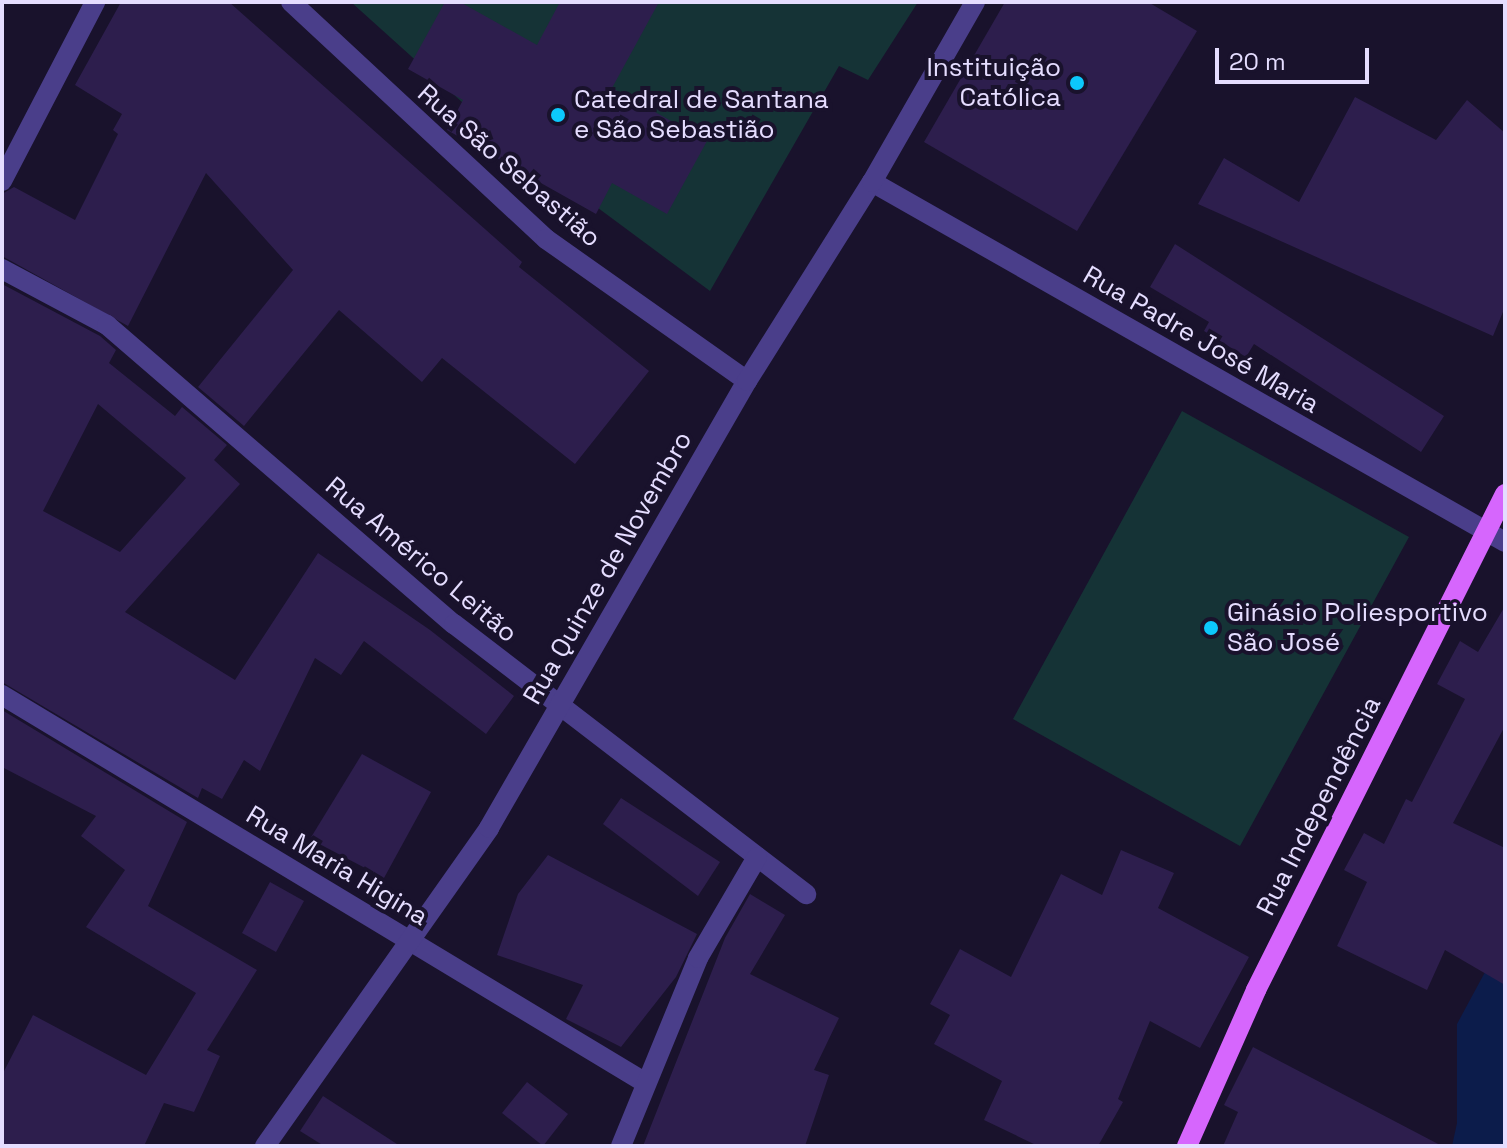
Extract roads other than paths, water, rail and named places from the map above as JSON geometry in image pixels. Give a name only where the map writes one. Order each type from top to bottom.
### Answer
[{"type":"main road","name":"Rua Independência","points":[[1187,1146],[1256,990],[1505,494]]},
{"type":"street","points":[[2,181],[95,2]]},
{"type":"street","name":"Rua São Sebastião","points":[[291,2],[546,239],[747,381]]},
{"type":"street","name":"Rua Quinze de Novembro","points":[[265,1146],[489,828],[747,381],[872,182],[975,2]]},
{"type":"street","name":"Rua Padre José Maria","points":[[872,182],[1505,542]]},
{"type":"street","name":"Rua Américo Leitão","points":[[2,269],[107,325],[558,708],[806,894]]},
{"type":"street","name":"Rua Maria Higina","points":[[2,695],[644,1082]]},
{"type":"street","points":[[621,1146],[644,1082],[698,958],[757,857]]},
{"type":"water","points":[[1505,935],[1505,1146],[1452,1146],[1457,1123],[1457,1024]]},
{"type":"place","name":"Instituição Católica","points":[[1077,83]]},
{"type":"place","name":"Catedral de Santana e São Sebastião","points":[[558,115]]},
{"type":"place","name":"Ginásio Poliesportivo São José","points":[[1211,628]]}]
